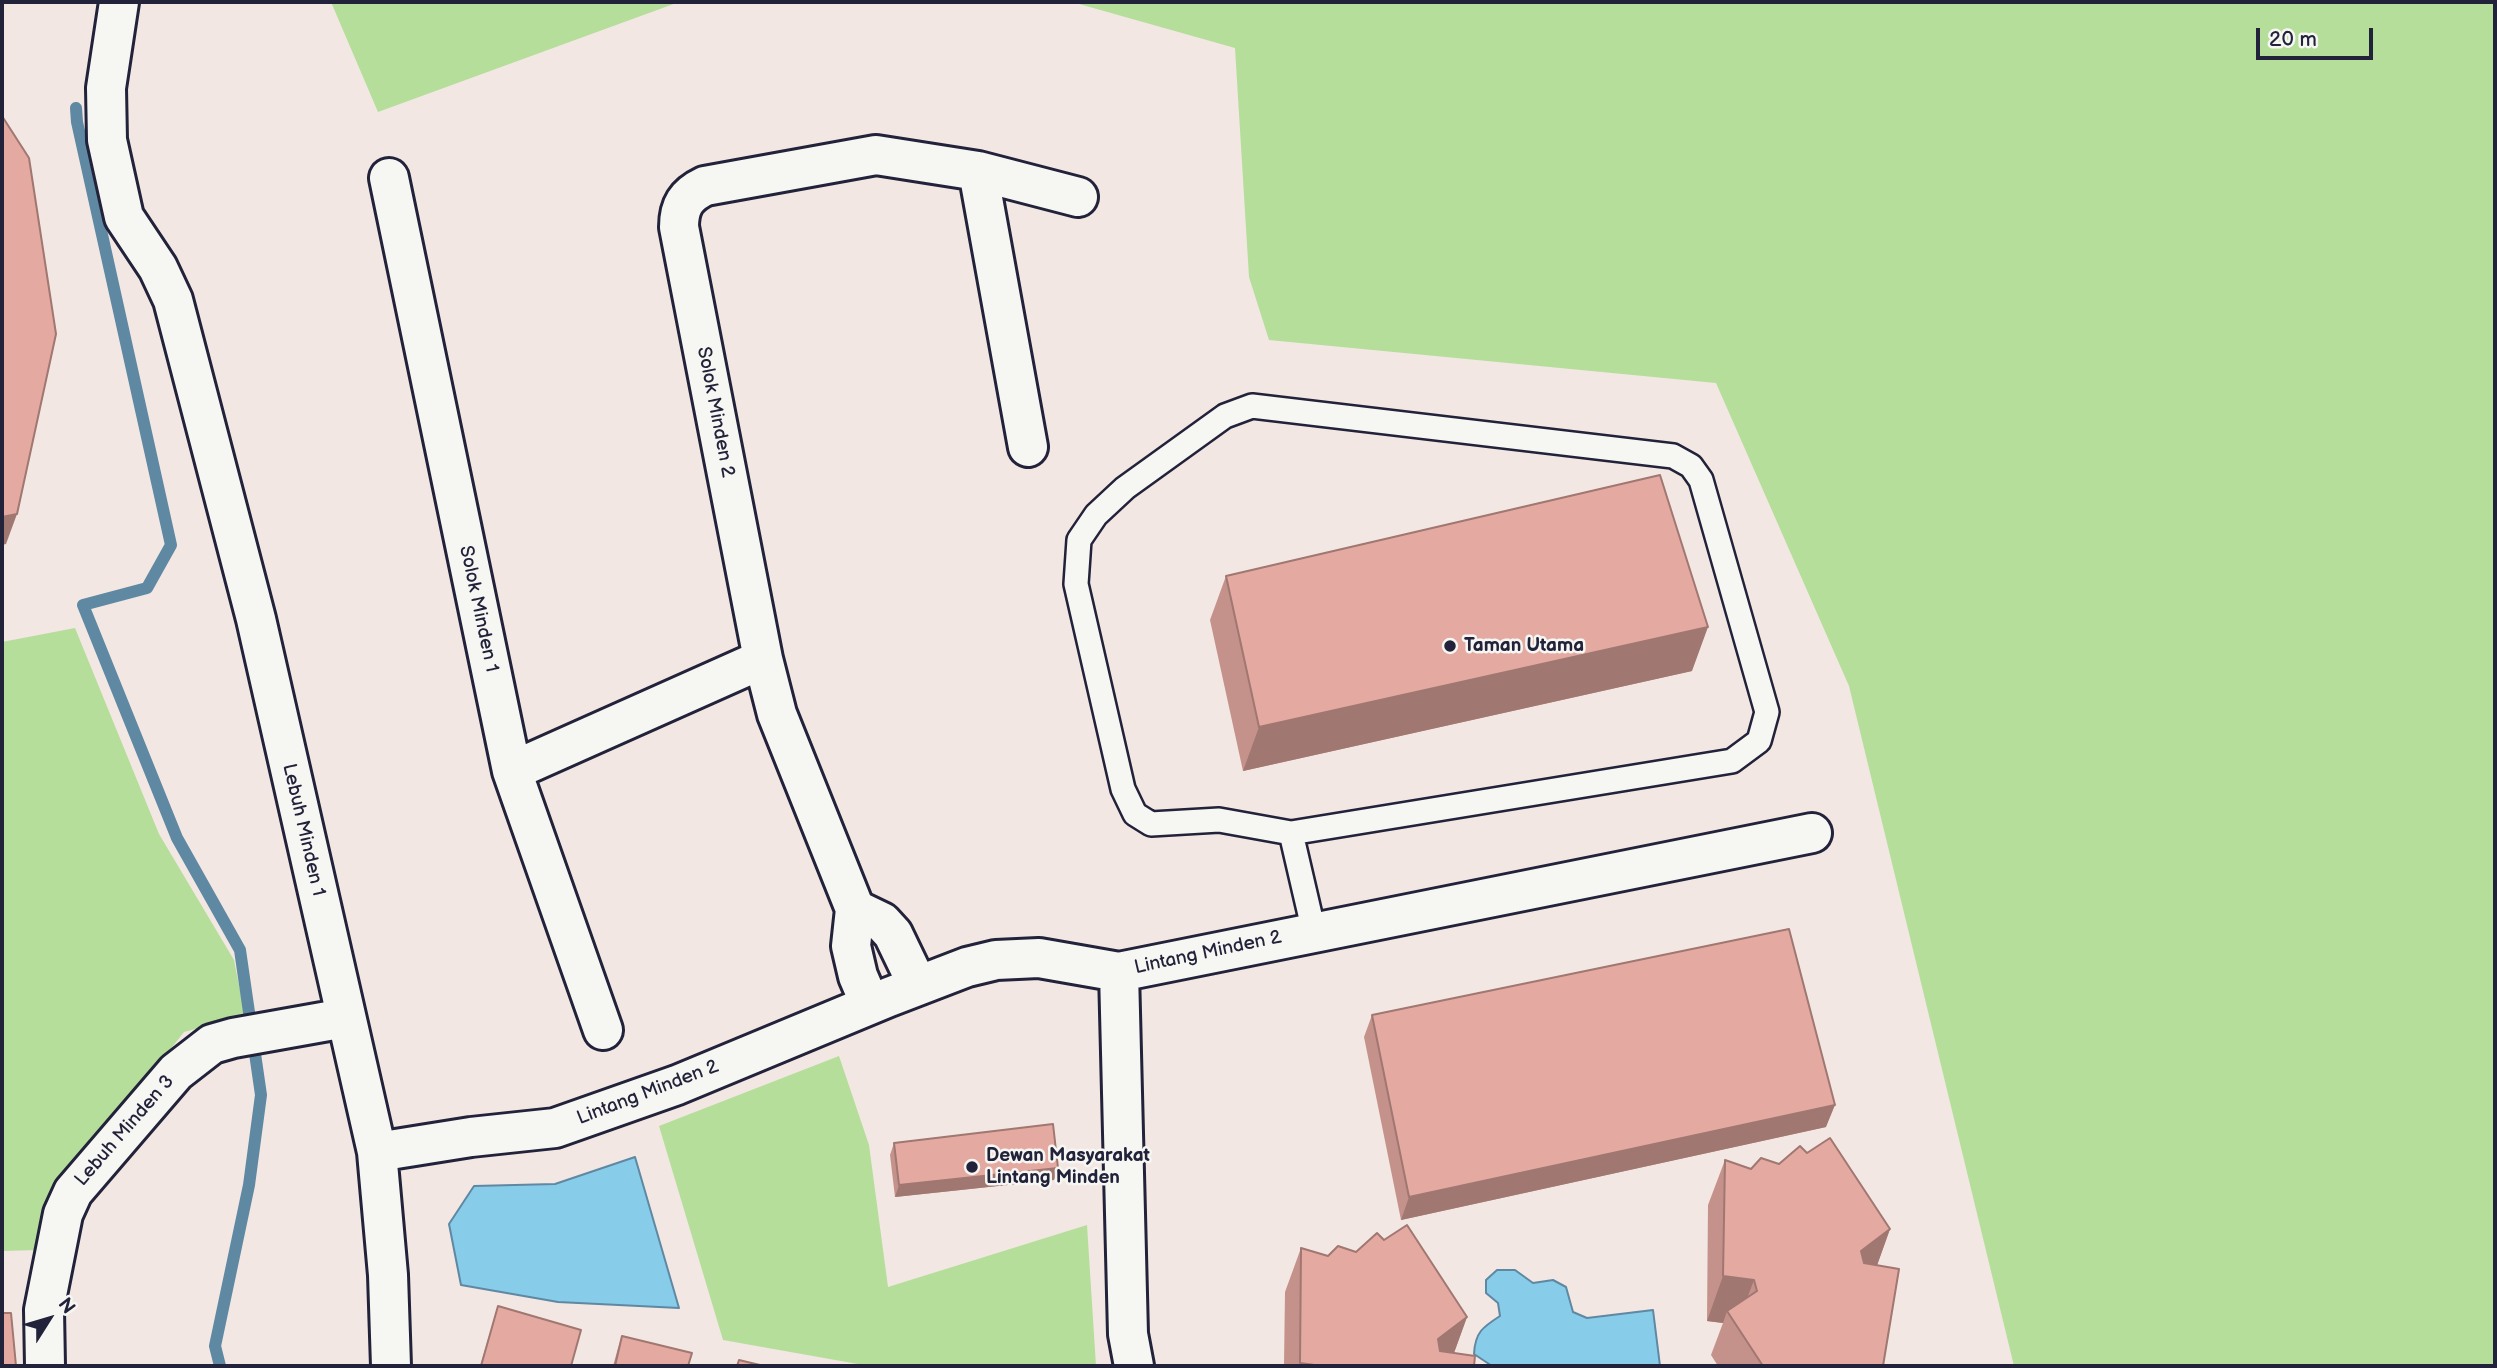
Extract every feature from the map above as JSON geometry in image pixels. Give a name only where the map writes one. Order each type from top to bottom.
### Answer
[{"type":"street","name":"Lebuh Minden 1","points":[[119,2],[106,88],[107,140],[124,217],[158,268],[173,300],[257,619],[377,1152],[388,1275],[391,1366]]},
{"type":"street","name":"Solok Minden 2","points":[[870,1004],[858,976],[851,946],[855,909],[776,714],[679,227],[679,214],[684,201],[693,191],[705,186],[876,155],[978,172],[1078,197]]},
{"type":"street","points":[[978,172],[1028,447]]},
{"type":"street","name":"Solok Minden 1","points":[[389,178],[512,771],[603,1030]]},
{"type":"street","points":[[512,771],[763,659]]},
{"type":"street","name":"Lintang Minden 2","points":[[377,1152],[471,1137],[555,1128],[677,1085],[870,1004],[967,967],[996,960],[1039,958],[1119,972],[1812,833]]},
{"type":"street","points":[[855,909],[882,922],[893,934],[918,986]]},
{"type":"street","points":[[1119,972],[1128,1334],[1134,1366]]},
{"type":"street","name":"Lebuh Minden 3","points":[[45,1366],[44,1310],[63,1214],[73,1192],[176,1072],[212,1044],[345,1018]]},
{"type":"lane","points":[[1252,406],[1673,456],[1691,466],[1701,480],[1767,712],[1759,741],[1732,761],[1291,833],[1219,820],[1151,824],[1135,814],[1123,789],[1076,584],[1079,540],[1096,515],[1125,488],[1225,416],[1252,406]]},
{"type":"lane","points":[[1291,833],[1314,932]]},
{"type":"green space","points":[[331,2],[679,2],[378,112]]},
{"type":"green space","points":[[1072,2],[2495,2],[2495,1366],[2014,1366],[1849,686],[1716,383],[1269,340],[1249,277],[1235,48]]},
{"type":"green space","points":[[75,628],[159,834],[234,960],[245,1016],[184,1032],[60,1189],[39,1250],[2,1251],[2,642]]},
{"type":"green space","points":[[839,1056],[869,1145],[888,1287],[1087,1225],[1096,1366],[869,1366],[723,1340],[659,1126]]},
{"type":"water","points":[[635,1157],[679,1308],[558,1302],[461,1285],[449,1224],[474,1186],[555,1184]]},
{"type":"water","points":[[1497,1270],[1515,1270],[1533,1283],[1553,1280],[1566,1287],[1573,1312],[1587,1318],[1653,1310],[1660,1366],[1492,1366],[1474,1354],[1476,1340],[1481,1331],[1500,1316],[1498,1303],[1486,1293],[1486,1280]]},
{"type":"building","points":[[2,116],[29,158],[56,334],[17,514],[2,517]]},
{"type":"building","name":"Taman Utama","points":[[1660,475],[1708,627],[1259,727],[1226,576]]},
{"type":"building","points":[[1789,929],[1835,1105],[1409,1197],[1372,1015]]},
{"type":"building","name":"Dewan Masyarakat Lintang Minden","points":[[1053,1124],[1058,1168],[899,1185],[894,1143]]},
{"type":"building","points":[[1830,1138],[1890,1229],[1861,1251],[1864,1263],[1899,1269],[1883,1366],[1763,1366],[1727,1311],[1757,1291],[1754,1280],[1723,1276],[1725,1160],[1751,1169],[1761,1158],[1779,1164],[1800,1146],[1807,1153]]},
{"type":"building","points":[[1407,1225],[1467,1317],[1438,1339],[1440,1351],[1475,1356],[1474,1366],[1322,1366],[1300,1363],[1301,1248],[1328,1256],[1338,1246],[1356,1252],[1377,1233],[1384,1240]]},
{"type":"building","points":[[498,1306],[581,1330],[571,1366],[481,1366]]},
{"type":"building","points":[[2,1313],[11,1313],[16,1366],[2,1366]]},
{"type":"building","points":[[622,1336],[692,1353],[688,1366],[615,1366]]},
{"type":"building","points":[[739,1360],[764,1366],[737,1366]]},
{"type":"waterway","points":[[76,108],[171,545],[147,588],[83,605],[177,838],[240,950],[261,1095],[249,1185],[215,1346],[220,1366]]},
{"type":"place","name":"Taman Utama","points":[[1450,646]]},
{"type":"place","name":"Dewan Masyarakat Lintang Minden","points":[[972,1167]]}]
